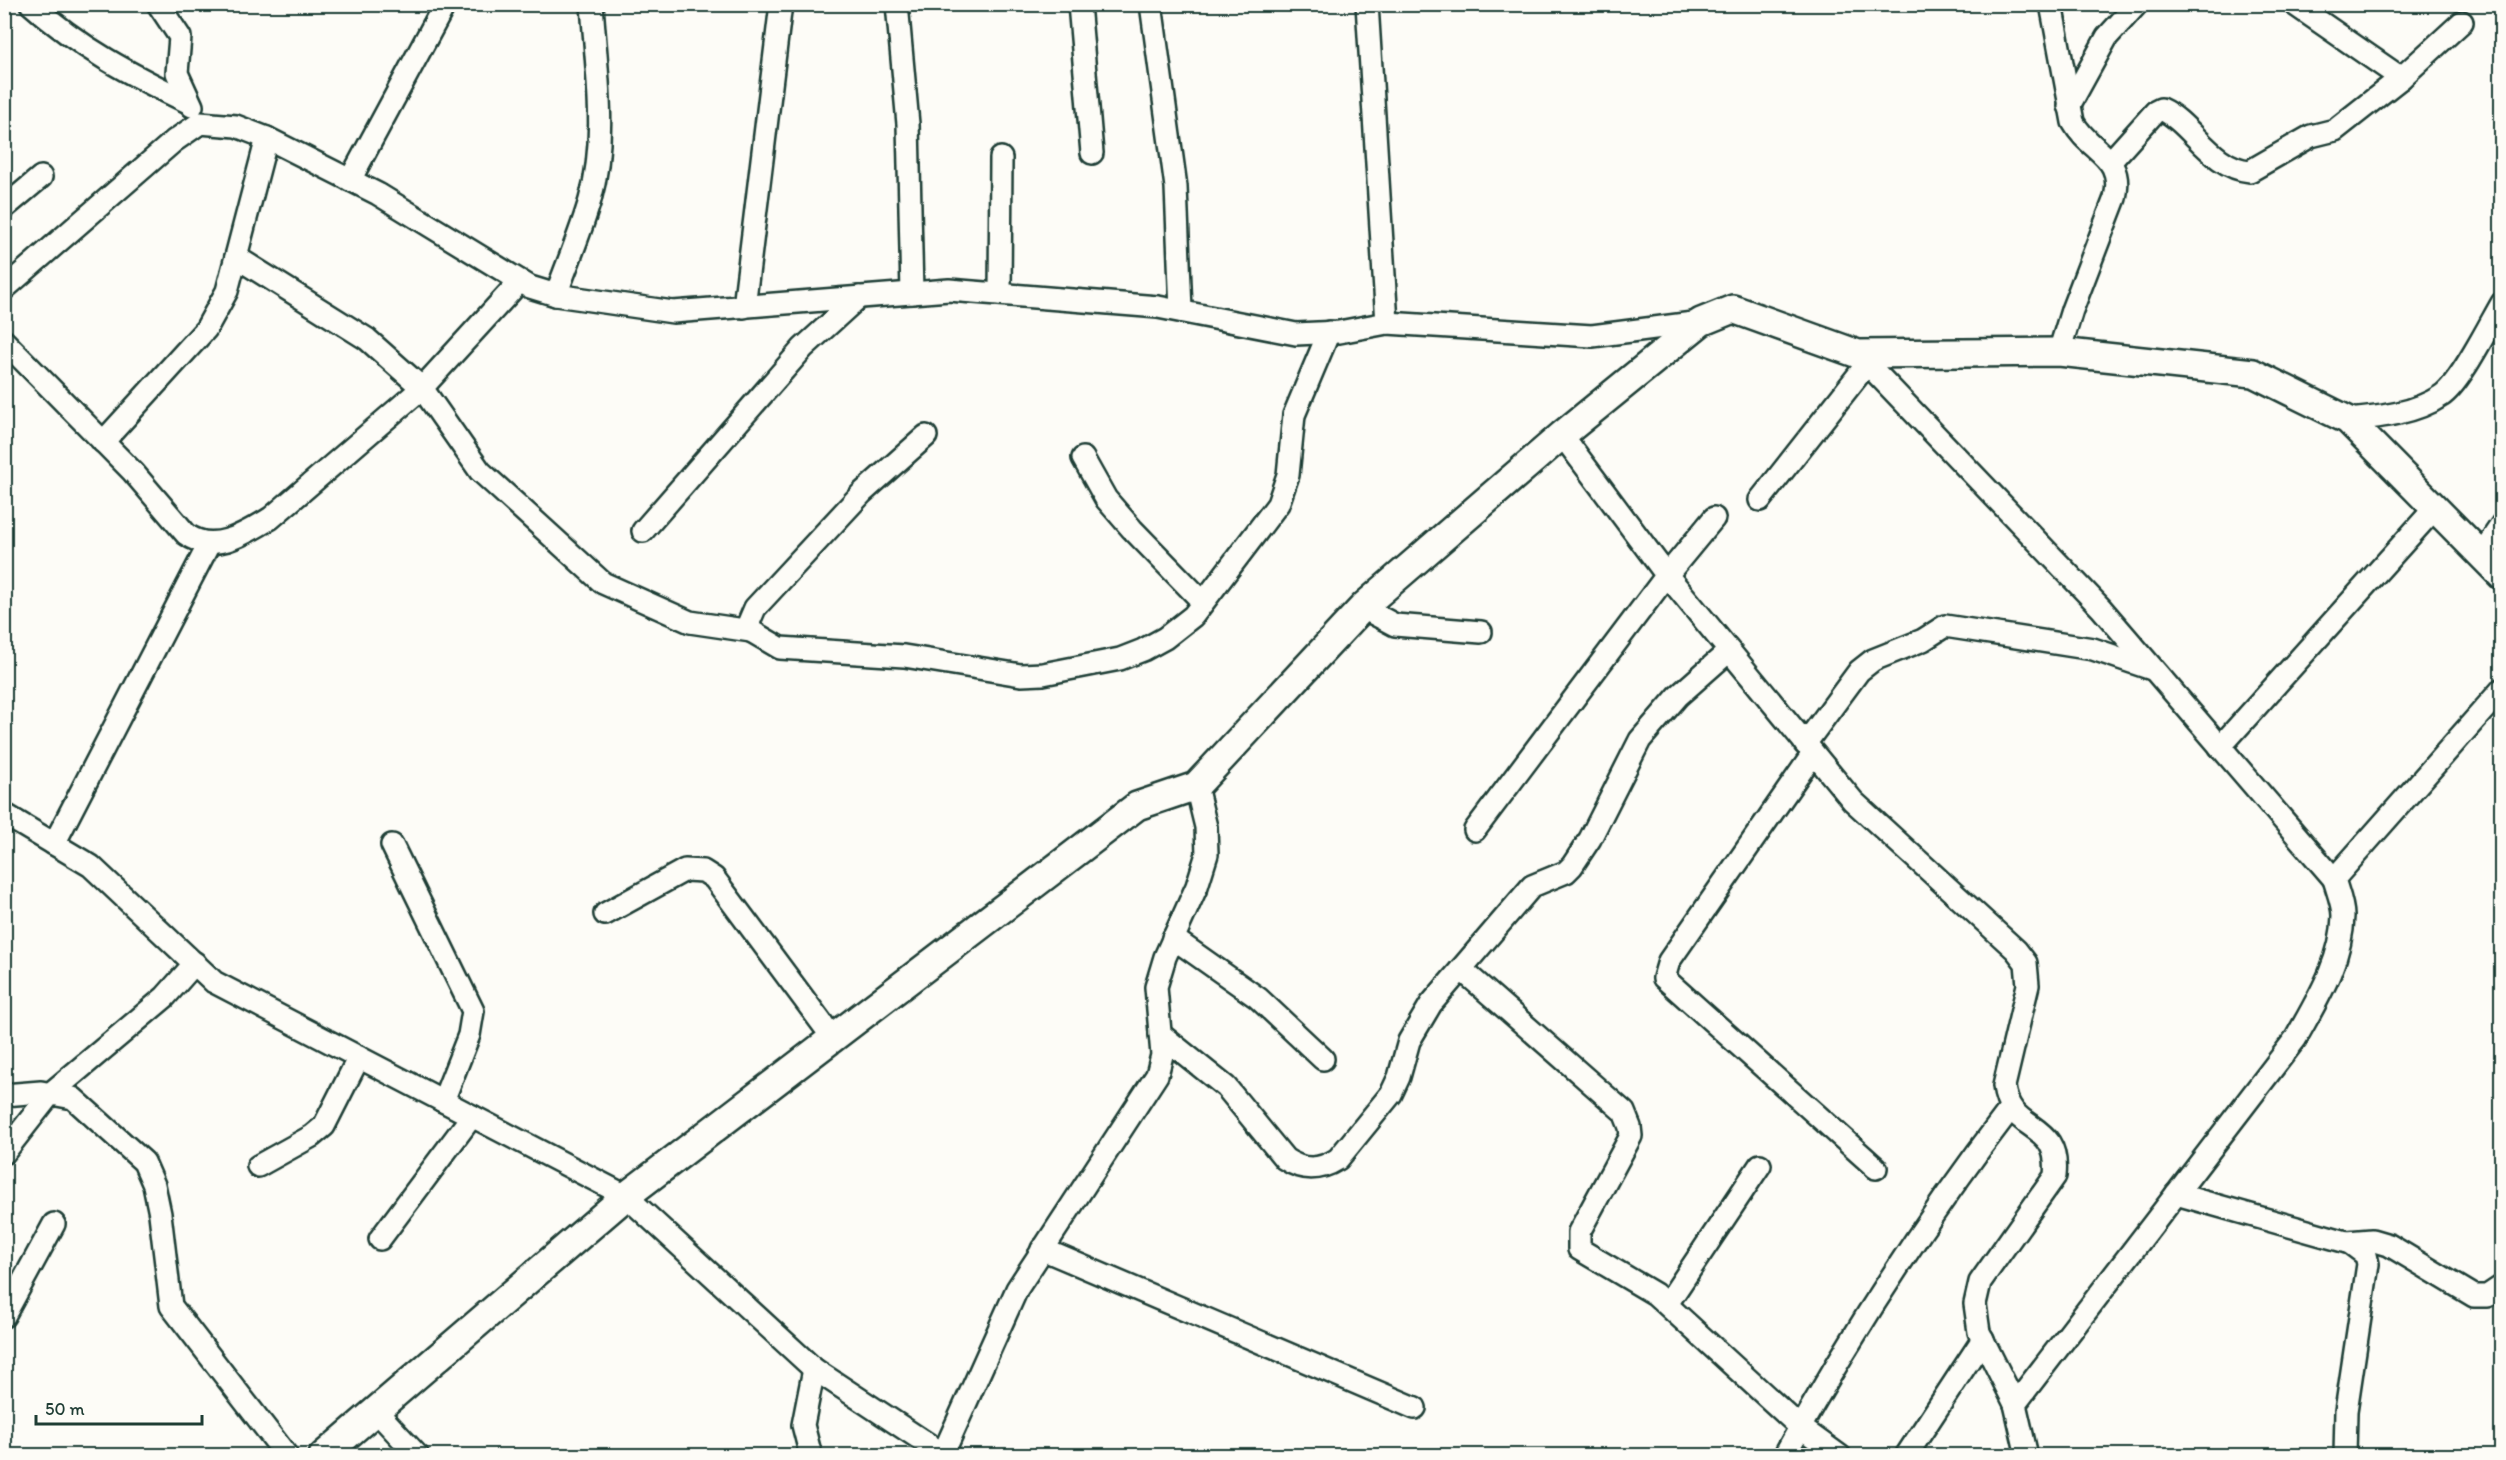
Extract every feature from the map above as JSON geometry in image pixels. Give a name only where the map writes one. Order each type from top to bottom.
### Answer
[{"type":"street","points":[[31,4],[79,44],[120,69],[190,102]]},
{"type":"street","points":[[158,4],[180,37],[177,73],[200,123]]},
{"type":"street","points":[[350,180],[445,4]]},
{"type":"street","points":[[556,295],[591,199],[598,153],[601,122],[592,4]]},
{"type":"street","points":[[744,307],[781,4]]},
{"type":"street","points":[[897,4],[908,124],[912,293]]},
{"type":"street","points":[[1078,4],[1092,153]]},
{"type":"street","points":[[1151,4],[1176,187],[1181,311]]},
{"type":"street","points":[[1367,4],[1387,323]]},
{"type":"street","points":[[2050,4],[2069,106],[2078,131],[2111,161],[2119,182],[2059,352]]},
{"type":"street","points":[[2069,106],[2107,38],[2137,4]]},
{"type":"street","points":[[2294,4],[2401,78]]},
{"type":"street","points":[[2111,161],[2155,112],[2161,109],[2209,151],[2238,168],[2250,171],[2311,136],[2335,130],[2401,78],[2462,22]]},
{"type":"street","points":[[4,289],[174,141],[200,123],[236,126],[267,138],[378,194],[520,281],[556,295],[673,312],[949,290],[1181,311],[1296,334],[1329,332],[1387,323],[1592,336],[1701,322],[1733,309],[1863,359],[2059,352],[2253,373],[2348,420],[2502,576]]},
{"type":"street","points":[[103,442],[206,329],[227,291],[267,138]]},
{"type":"street","points":[[1000,294],[1001,158]]},
{"type":"street","points":[[4,208],[41,177]]},
{"type":"street","points":[[236,257],[367,339],[422,388],[480,471],[603,583],[690,621],[752,631],[780,648],[805,652],[904,656],[1006,674],[1043,674],[1120,659],[1165,638],[1193,615],[1278,504],[1288,475],[1294,415],[1329,332]]},
{"type":"street","points":[[4,342],[103,442],[186,534],[193,540],[209,544],[247,533],[271,518],[422,388],[520,281]]},
{"type":"street","points":[[643,531],[802,348],[859,297]]},
{"type":"street","points":[[2348,420],[2391,415],[2423,406],[2444,395],[2461,373],[2502,303]]},
{"type":"street","points":[[323,1455],[626,1196],[1137,806],[1196,786],[1363,608],[1562,435],[1701,322]]},
{"type":"street","points":[[1760,500],[1863,359]]},
{"type":"street","points":[[1863,359],[2101,608],[2154,669],[2334,879],[2343,914],[2338,948],[2325,985],[2296,1038],[2015,1404]]},
{"type":"street","points":[[1562,435],[1667,575],[1853,801],[2016,950],[2026,963],[2028,985],[2004,1086],[2010,1109],[2051,1142],[2057,1159],[2055,1176],[1980,1282],[1975,1305],[1983,1339],[2015,1404],[2026,1455]]},
{"type":"street","points":[[752,631],[749,622],[755,608],[862,493],[926,436]]},
{"type":"street","points":[[1083,458],[1106,499],[1203,602]]},
{"type":"street","points":[[2220,747],[2434,508]]},
{"type":"street","points":[[1475,830],[1667,575],[1714,518]]},
{"type":"street","points":[[2481,555],[2502,524]]},
{"type":"street","points":[[54,844],[209,544]]},
{"type":"street","points":[[1363,608],[1395,625],[1481,632]]},
{"type":"street","points":[[1875,1168],[1664,978],[1669,961],[1859,671],[1873,660],[1923,640],[1945,626],[2093,649],[2154,669]]},
{"type":"street","points":[[1160,1034],[1226,1087],[1285,1159],[1296,1166],[1319,1168],[1338,1159],[1374,1117],[1399,1077],[1409,1041],[1419,1020],[1532,886],[1566,872],[1572,866],[1590,839],[1640,740],[1678,696],[1729,651]]},
{"type":"street","points":[[2334,879],[2502,689]]},
{"type":"street","points":[[4,814],[91,866],[214,982],[626,1196],[814,1369],[944,1455],[1017,1288],[1157,1075],[1162,1055],[1156,987],[1173,938],[1197,886],[1207,854],[1206,827],[1196,786]]},
{"type":"street","points":[[392,845],[473,1011],[469,1035],[443,1101]]},
{"type":"street","points":[[605,914],[685,870],[703,871],[714,878],[833,1038]]},
{"type":"street","points":[[1173,938],[1258,998],[1323,1059]]},
{"type":"street","points":[[4,1153],[51,1093],[165,997],[195,963]]},
{"type":"street","points":[[1461,969],[1624,1112],[1630,1126],[1630,1137],[1579,1232],[1577,1242],[1579,1249],[1638,1281],[1667,1304],[1800,1427],[1840,1455]]},
{"type":"street","points":[[258,1166],[312,1136],[324,1126],[358,1057]]},
{"type":"street","points":[[4,1095],[51,1093],[81,1103],[144,1162],[154,1185],[160,1214],[171,1306],[287,1455]]},
{"type":"street","points":[[1784,1455],[1894,1273],[1971,1159],[2010,1109]]},
{"type":"street","points":[[380,1239],[472,1116]]},
{"type":"street","points":[[1667,1304],[1760,1165]]},
{"type":"street","points":[[2176,1194],[2347,1242],[2360,1248],[2366,1255],[2368,1264],[2346,1411],[2345,1455]]},
{"type":"street","points":[[4,1316],[54,1224]]},
{"type":"street","points":[[2347,1242],[2372,1240],[2389,1245],[2474,1296],[2487,1296],[2502,1286]]},
{"type":"street","points":[[1042,1249],[1415,1408]]},
{"type":"street","points":[[1906,1455],[1983,1339]]},
{"type":"street","points":[[812,1455],[803,1425],[814,1369]]},
{"type":"street","points":[[375,1411],[418,1455]]}]
